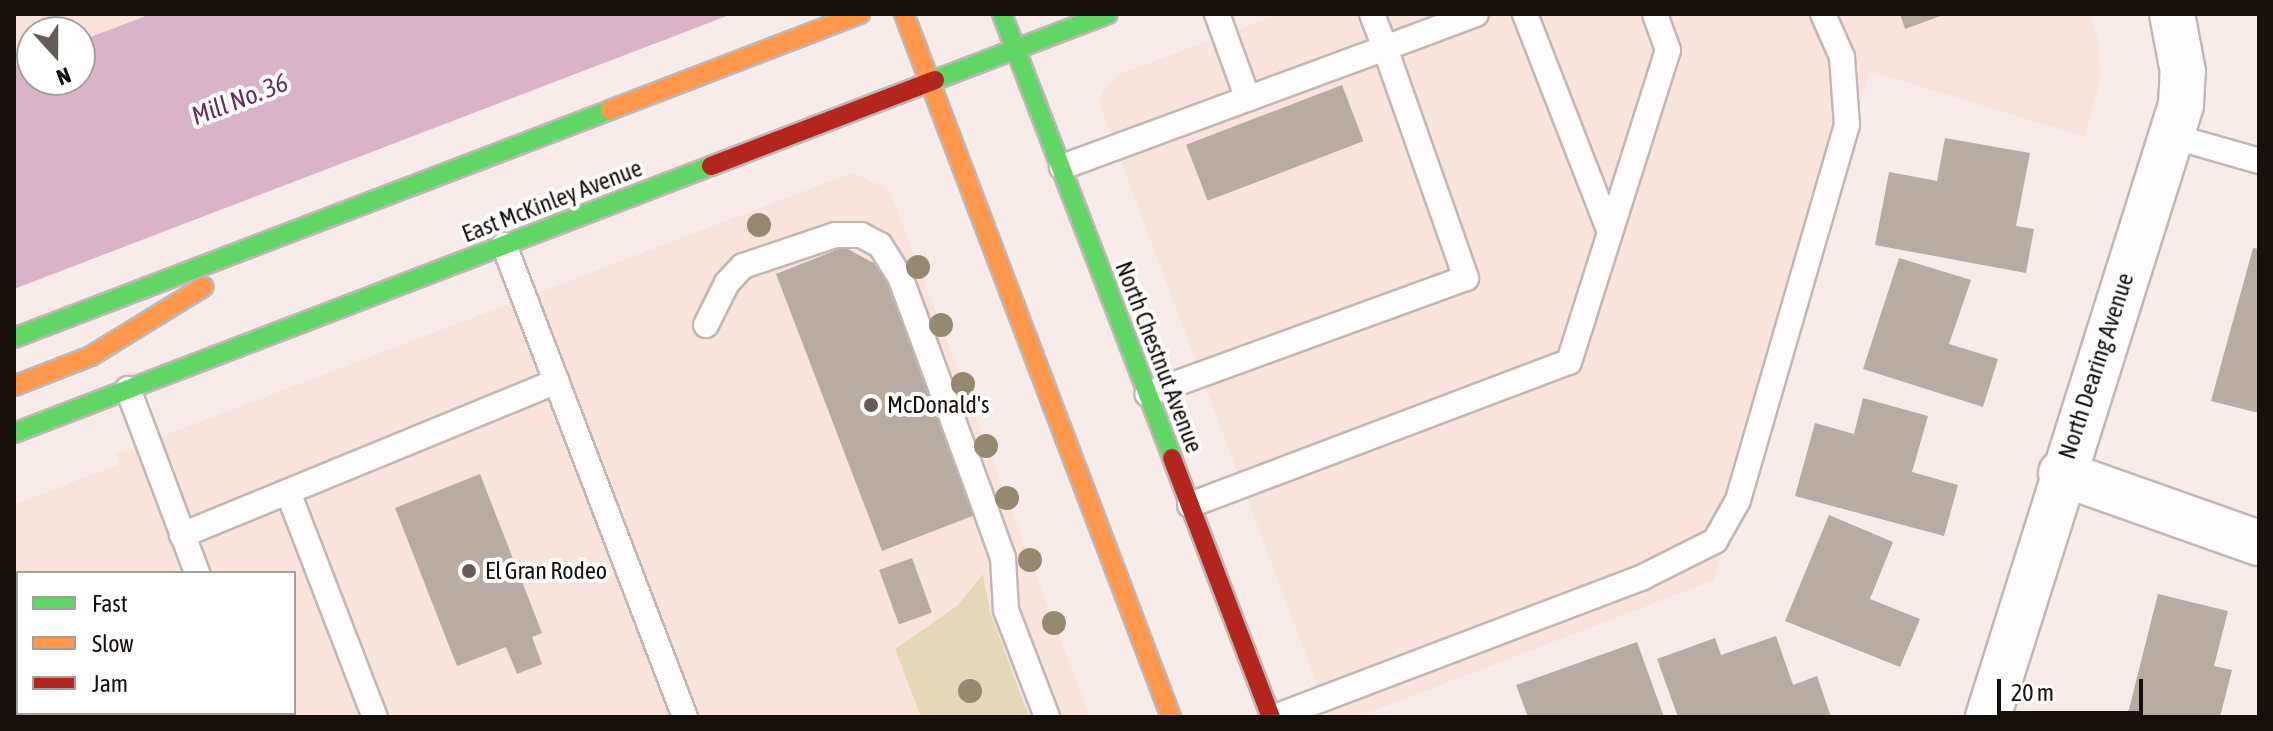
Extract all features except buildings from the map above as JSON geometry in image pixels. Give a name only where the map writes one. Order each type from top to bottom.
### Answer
[{"type":"main road","points":[[14,338],[860,14]]},
{"type":"main road","points":[[904,14],[1171,717]]},
{"type":"main road","name":"North Chestnut Avenue","points":[[1002,14],[1273,717]]},
{"type":"main road","name":"East McKinley Avenue","points":[[14,433],[1108,14]]},
{"type":"main road","points":[[14,386],[91,356],[293,231]]},
{"type":"street","name":"North Dearing Avenue","points":[[1988,717],[2061,473],[2172,136],[2183,72],[2172,14]]},
{"type":"street","points":[[2061,473],[2259,543]]},
{"type":"lane","points":[[1217,14],[1248,99]]},
{"type":"lane","points":[[1147,394],[1466,278],[1372,14]]},
{"type":"lane","points":[[1062,167],[1476,14]]},
{"type":"lane","points":[[1525,14],[1609,230]]},
{"type":"lane","points":[[1190,505],[1569,362],[1668,50],[1655,14]]},
{"type":"lane","points":[[1273,717],[1641,578],[1715,541],[1738,500],[1847,125],[1842,57],[1823,14]]},
{"type":"lane","points":[[2172,136],[2259,161]]},
{"type":"lane","points":[[706,325],[727,283],[743,266],[786,248],[847,233],[880,245],[901,279],[1003,558],[1006,610],[1047,717]]},
{"type":"lane","points":[[504,245],[685,717]]},
{"type":"lane","points":[[182,535],[557,381]]},
{"type":"lane","points":[[128,389],[196,571]]},
{"type":"lane","points":[[288,492],[375,717]]},
{"type":"shaded area","points":[[14,14],[151,14],[96,35],[96,16],[16,16],[14,66]]},
{"type":"shaded area","points":[[1280,14],[2089,14],[2098,38],[2100,80],[2085,137],[1870,71],[1714,580],[1357,717],[1329,717],[1099,103],[1103,91],[1120,74]]},
{"type":"shaded area","points":[[852,173],[889,189],[1090,717],[14,717],[14,505],[120,464],[116,454]]},
{"type":"shaded area","points":[[983,574],[990,612],[1029,717],[921,717],[895,649],[957,606]]},
{"type":"water","name":"Mill No. 36","points":[[151,14],[732,14],[14,289],[14,66],[16,96],[96,96],[96,35]]},
{"type":"traffic: fast","points":[[1002,14],[1172,458]]},
{"type":"traffic: fast","points":[[935,80],[1108,14]]},
{"type":"traffic: fast","points":[[14,338],[610,110]]},
{"type":"traffic: fast","points":[[14,433],[711,166]]},
{"type":"traffic: slow","points":[[610,110],[860,14]]},
{"type":"traffic: slow","points":[[904,14],[1171,717]]},
{"type":"traffic: slow","points":[[14,386],[91,356],[203,287]]},
{"type":"traffic: jam","points":[[711,166],[935,80]]},
{"type":"traffic: jam","points":[[1172,458],[1271,717]]},
{"type":"place","name":"McDonald's","points":[[871,405]]},
{"type":"place","name":"El Gran Rodeo","points":[[469,571]]}]
